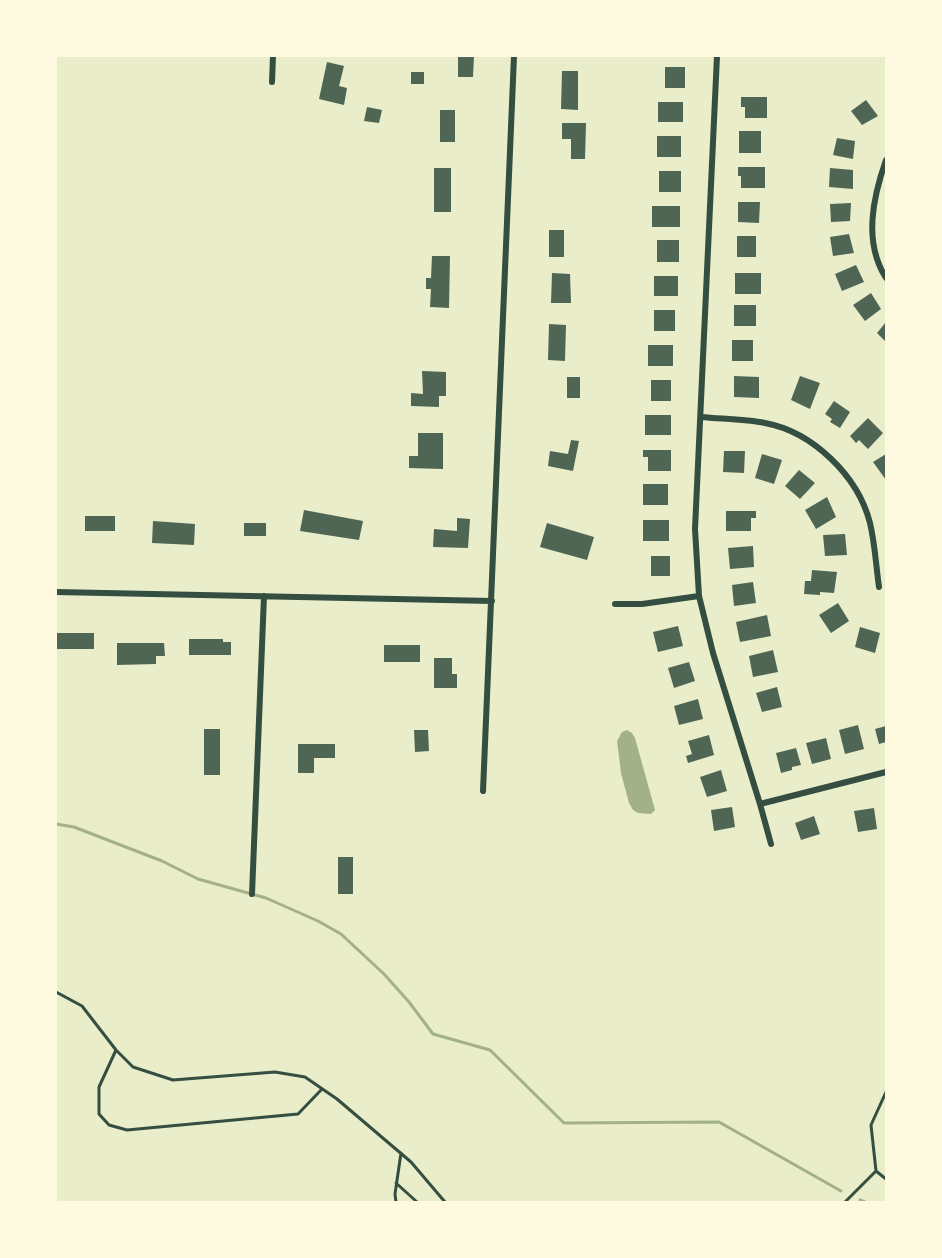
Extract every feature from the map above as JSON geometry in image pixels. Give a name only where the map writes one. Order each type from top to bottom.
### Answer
[{"type":"street","points":[[272,82],[273,56]]},
{"type":"street","points":[[483,791],[514,56]]},
{"type":"street","points":[[717,56],[695,529],[699,597],[713,653],[771,844]]},
{"type":"street","points":[[886,160],[875,193],[872,220],[874,246],[886,278]]},
{"type":"street","points":[[701,417],[767,423],[799,435],[827,455],[854,485],[863,504],[870,523],[879,587]]},
{"type":"street","points":[[56,592],[492,601]]},
{"type":"street","points":[[252,894],[264,596]]},
{"type":"street","points":[[615,604],[642,604],[699,597]]},
{"type":"street","points":[[760,804],[886,772]]},
{"type":"lane","points":[[56,992],[82,1006],[116,1050],[133,1066],[173,1080],[275,1072],[305,1077],[337,1099],[411,1162],[445,1203]]},
{"type":"lane","points":[[116,1050],[99,1087],[99,1114],[109,1125],[127,1130],[298,1114],[322,1089]]},
{"type":"lane","points":[[886,1092],[871,1125],[876,1171],[886,1179]]},
{"type":"lane","points":[[396,1203],[400,1153]]},
{"type":"lane","points":[[845,1203],[876,1171]]},
{"type":"lane","points":[[396,1183],[417,1203]]},
{"type":"shaded area","points":[[627,730],[635,738],[655,810],[651,814],[638,813],[629,803],[621,773],[617,741],[622,732]]},
{"type":"building","points":[[458,56],[474,56],[473,77],[458,77]]},
{"type":"building","points":[[327,62],[344,66],[339,86],[347,88],[344,105],[319,99]]},
{"type":"building","points":[[665,67],[685,67],[685,88],[665,88]]},
{"type":"building","points":[[562,71],[578,71],[578,110],[561,109]]},
{"type":"building","points":[[411,72],[424,72],[424,84],[411,84]]},
{"type":"building","points":[[741,97],[767,97],[767,118],[745,118],[745,107],[741,107]]},
{"type":"building","points":[[866,100],[878,116],[862,125],[851,111]]},
{"type":"building","points":[[658,102],[683,102],[683,122],[658,122]]},
{"type":"building","points":[[367,107],[382,110],[379,123],[364,121]]},
{"type":"building","points":[[440,110],[455,110],[455,142],[440,142]]},
{"type":"building","points":[[562,123],[586,123],[585,159],[571,159],[571,139],[562,139]]},
{"type":"building","points":[[739,131],[761,131],[761,153],[739,153]]},
{"type":"building","points":[[657,136],[681,136],[681,157],[657,157]]},
{"type":"building","points":[[837,138],[855,141],[853,159],[833,155]]},
{"type":"building","points":[[738,167],[765,167],[765,188],[741,188]]},
{"type":"building","points":[[434,168],[451,168],[451,212],[434,212]]},
{"type":"building","points":[[830,168],[853,170],[853,189],[829,187]]},
{"type":"building","points":[[659,171],[681,171],[681,192],[659,192]]},
{"type":"building","points":[[738,202],[760,202],[759,223],[738,222]]},
{"type":"building","points":[[851,203],[850,221],[831,222],[830,204]]},
{"type":"building","points":[[652,206],[680,206],[680,227],[652,227]]},
{"type":"building","points":[[549,230],[564,230],[564,257],[549,257]]},
{"type":"building","points":[[849,234],[854,253],[833,256],[830,237]]},
{"type":"building","points":[[737,236],[756,236],[756,257],[737,257]]},
{"type":"building","points":[[657,240],[679,240],[679,262],[657,262]]},
{"type":"building","points":[[432,256],[450,256],[449,308],[430,307],[431,289],[426,289],[426,278],[431,278]]},
{"type":"building","points":[[856,265],[864,282],[842,291],[835,274]]},
{"type":"building","points":[[552,273],[570,274],[571,303],[551,303]]},
{"type":"building","points":[[735,273],[761,273],[761,294],[735,294]]},
{"type":"building","points":[[654,276],[678,276],[678,296],[654,296]]},
{"type":"building","points":[[871,293],[881,309],[865,321],[853,305]]},
{"type":"building","points":[[734,305],[756,305],[756,326],[734,326]]},
{"type":"building","points":[[654,310],[675,310],[675,331],[654,331]]},
{"type":"building","points":[[886,322],[886,342],[877,333]]},
{"type":"building","points":[[549,324],[566,325],[565,361],[548,360]]},
{"type":"building","points":[[732,340],[753,340],[753,361],[732,361]]},
{"type":"building","points":[[648,345],[673,345],[673,366],[648,366]]},
{"type":"building","points":[[422,371],[446,372],[446,396],[439,396],[439,407],[411,406],[411,393],[423,394]]},
{"type":"building","points":[[734,376],[759,377],[759,398],[734,397]]},
{"type":"building","points":[[800,376],[820,383],[810,409],[791,400]]},
{"type":"building","points":[[567,377],[580,377],[580,398],[567,398]]},
{"type":"building","points":[[651,380],[671,380],[671,401],[651,401]]},
{"type":"building","points":[[834,401],[850,412],[840,428],[830,422],[832,419],[825,414]]},
{"type":"building","points":[[645,415],[671,415],[671,435],[645,435]]},
{"type":"building","points":[[868,418],[883,433],[868,449],[859,440],[856,443],[850,436]]},
{"type":"building","points":[[418,433],[443,433],[443,469],[409,468],[409,456],[418,456]]},
{"type":"building","points":[[571,440],[579,441],[573,471],[548,466],[550,451],[568,454]]},
{"type":"building","points":[[643,450],[671,450],[671,471],[648,471],[648,457],[643,457]]},
{"type":"building","points":[[724,451],[745,451],[744,473],[723,472]]},
{"type":"building","points":[[762,454],[782,460],[774,484],[755,478]]},
{"type":"building","points":[[886,454],[886,480],[873,462]]},
{"type":"building","points":[[799,470],[815,483],[800,499],[785,486]]},
{"type":"building","points":[[643,484],[668,484],[668,505],[643,505]]},
{"type":"building","points":[[827,497],[836,517],[816,529],[805,510]]},
{"type":"building","points":[[304,510],[363,521],[359,540],[300,531]]},
{"type":"building","points":[[726,511],[756,511],[756,518],[751,518],[751,531],[726,531]]},
{"type":"building","points":[[85,516],[115,516],[115,531],[85,531]]},
{"type":"building","points":[[457,518],[470,519],[468,548],[433,547],[434,529],[457,531]]},
{"type":"building","points":[[643,520],[669,520],[669,541],[643,541]]},
{"type":"building","points":[[153,521],[195,524],[194,545],[152,543]]},
{"type":"building","points":[[244,523],[266,523],[266,536],[244,536]]},
{"type":"building","points":[[547,523],[594,537],[587,560],[540,547]]},
{"type":"building","points":[[845,534],[847,555],[825,556],[823,535]]},
{"type":"building","points":[[753,546],[754,567],[730,569],[728,548]]},
{"type":"building","points":[[651,556],[670,556],[670,576],[651,576]]},
{"type":"building","points":[[812,570],[837,572],[834,593],[804,594],[805,581],[811,581]]},
{"type":"building","points":[[753,582],[756,603],[734,606],[732,585]]},
{"type":"building","points":[[838,603],[849,621],[831,633],[819,615]]},
{"type":"building","points":[[767,615],[771,636],[740,642],[736,622]]},
{"type":"building","points":[[678,626],[683,646],[658,652],[653,632]]},
{"type":"building","points":[[860,627],[880,633],[875,653],[855,647]]},
{"type":"building","points":[[57,633],[94,633],[94,649],[57,649]]},
{"type":"building","points":[[189,639],[223,639],[223,642],[231,642],[231,655],[189,655]]},
{"type":"building","points":[[117,643],[164,643],[165,656],[156,656],[156,664],[117,665]]},
{"type":"building","points":[[384,645],[420,645],[420,662],[384,662]]},
{"type":"building","points":[[773,650],[778,672],[753,677],[749,656]]},
{"type":"building","points":[[434,658],[452,658],[452,674],[457,674],[457,688],[434,688]]},
{"type":"building","points":[[689,662],[695,681],[674,688],[668,668]]},
{"type":"building","points":[[777,687],[782,707],[762,712],[756,693]]},
{"type":"building","points":[[698,699],[703,719],[679,725],[674,706]]},
{"type":"building","points":[[858,725],[864,749],[845,754],[839,730]]},
{"type":"building","points":[[886,726],[886,742],[879,744],[875,729]]},
{"type":"building","points":[[204,729],[220,729],[220,775],[204,775]]},
{"type":"building","points":[[414,730],[428,730],[429,751],[415,752]]},
{"type":"building","points":[[709,735],[714,755],[688,763],[686,756],[692,754],[688,741]]},
{"type":"building","points":[[826,738],[831,759],[812,764],[806,743]]},
{"type":"building","points":[[298,744],[335,744],[335,758],[314,758],[314,773],[298,773]]},
{"type":"building","points":[[796,748],[801,765],[781,773],[776,753]]},
{"type":"building","points":[[721,770],[727,791],[707,797],[700,777]]},
{"type":"building","points":[[732,807],[735,827],[714,831],[711,810]]},
{"type":"building","points":[[874,808],[877,829],[858,832],[854,811]]},
{"type":"building","points":[[814,816],[820,834],[801,840],[795,823]]},
{"type":"building","points":[[338,857],[353,857],[353,894],[338,894]]},
{"type":"waterway","points":[[56,824],[74,827],[162,861],[198,879],[266,898],[341,934],[384,974],[433,1034],[490,1050],[564,1123],[719,1122],[841,1191]]},
{"type":"waterway","points":[[860,1200],[865,1202]]}]
